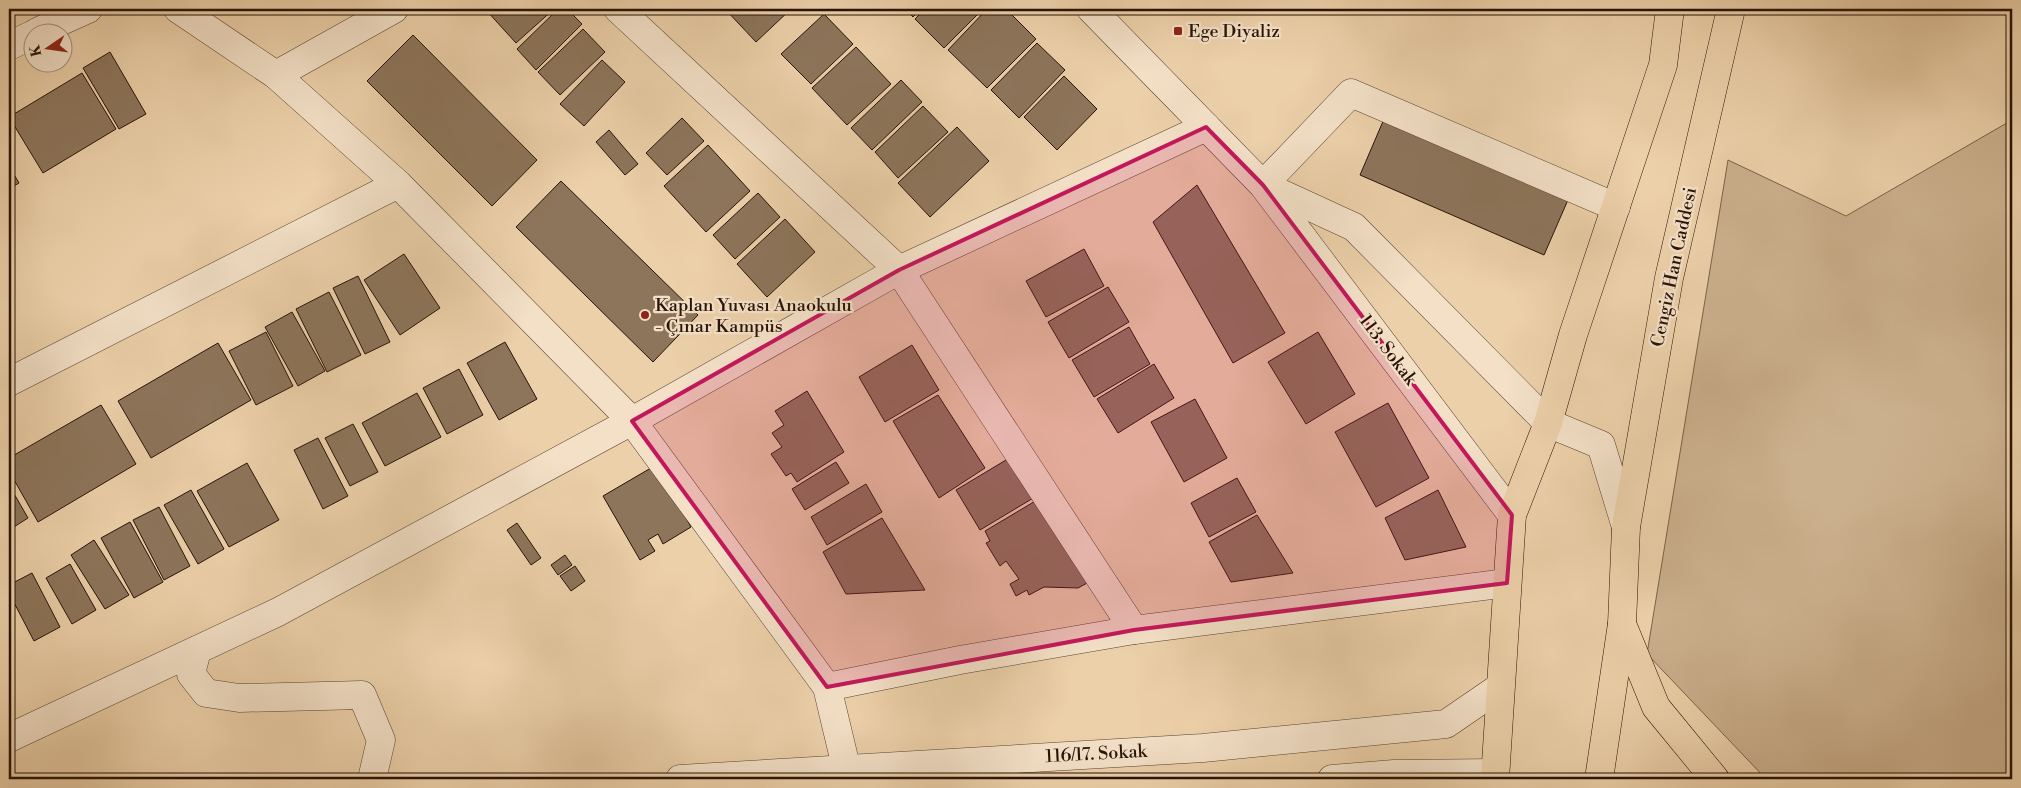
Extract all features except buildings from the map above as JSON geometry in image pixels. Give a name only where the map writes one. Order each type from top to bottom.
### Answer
[{"type":"main road","points":[[1498,777],[1500,687],[1512,515],[1548,423],[1573,335],[1663,65],[1670,9]]},
{"type":"main road","name":"Cengiz Han Caddesi","points":[[1599,779],[1622,624],[1626,527],[1669,278],[1731,9]]},
{"type":"main road","points":[[1622,624],[1656,707],[1715,779]]},
{"type":"street","points":[[60,22],[88,9]]},
{"type":"street","points":[[178,9],[276,74],[398,184],[632,421],[826,687],[848,774]]},
{"type":"street","points":[[276,74],[394,9]]},
{"type":"street","points":[[618,9],[899,270],[1134,630]]},
{"type":"street","name":"113. Sokak","points":[[1091,9],[1263,185],[1512,515]]},
{"type":"street","points":[[9,46],[22,40]]},
{"type":"street","points":[[1263,185],[1351,92],[1616,207]]},
{"type":"street","points":[[9,738],[278,612],[632,421],[899,270],[1206,127]]},
{"type":"street","points":[[9,382],[398,184]]},
{"type":"street","name":"113. Sokak","points":[[1263,185],[1354,227],[1548,423]]},
{"type":"street","points":[[1548,423],[1601,445],[1626,527]]},
{"type":"street","points":[[826,687],[960,660],[1134,630],[1507,583]]},
{"type":"street","points":[[197,650],[191,674],[206,693],[239,698],[362,696],[380,740],[372,779]]},
{"type":"street","name":"116/17. Sokak","points":[[680,779],[1058,768],[1203,748],[1446,724],[1500,687]]},
{"type":"street","points":[[1332,779],[1365,778],[1394,774],[1498,777]]},
{"type":"highlighted area","points":[[1206,127],[1263,185],[1512,515],[1507,583],[1134,630],[827,687],[632,421],[899,270]]},
{"type":"shaded area","points":[[2012,120],[2012,779],[1766,779],[1647,654],[1728,160],[1846,216]]},
{"type":"place","name":"Ege Diyaliz","points":[[1178,31]]},
{"type":"place","name":"Kaplan Yuvası Anaokulu - Çınar Kampüs","points":[[645,315]]}]
